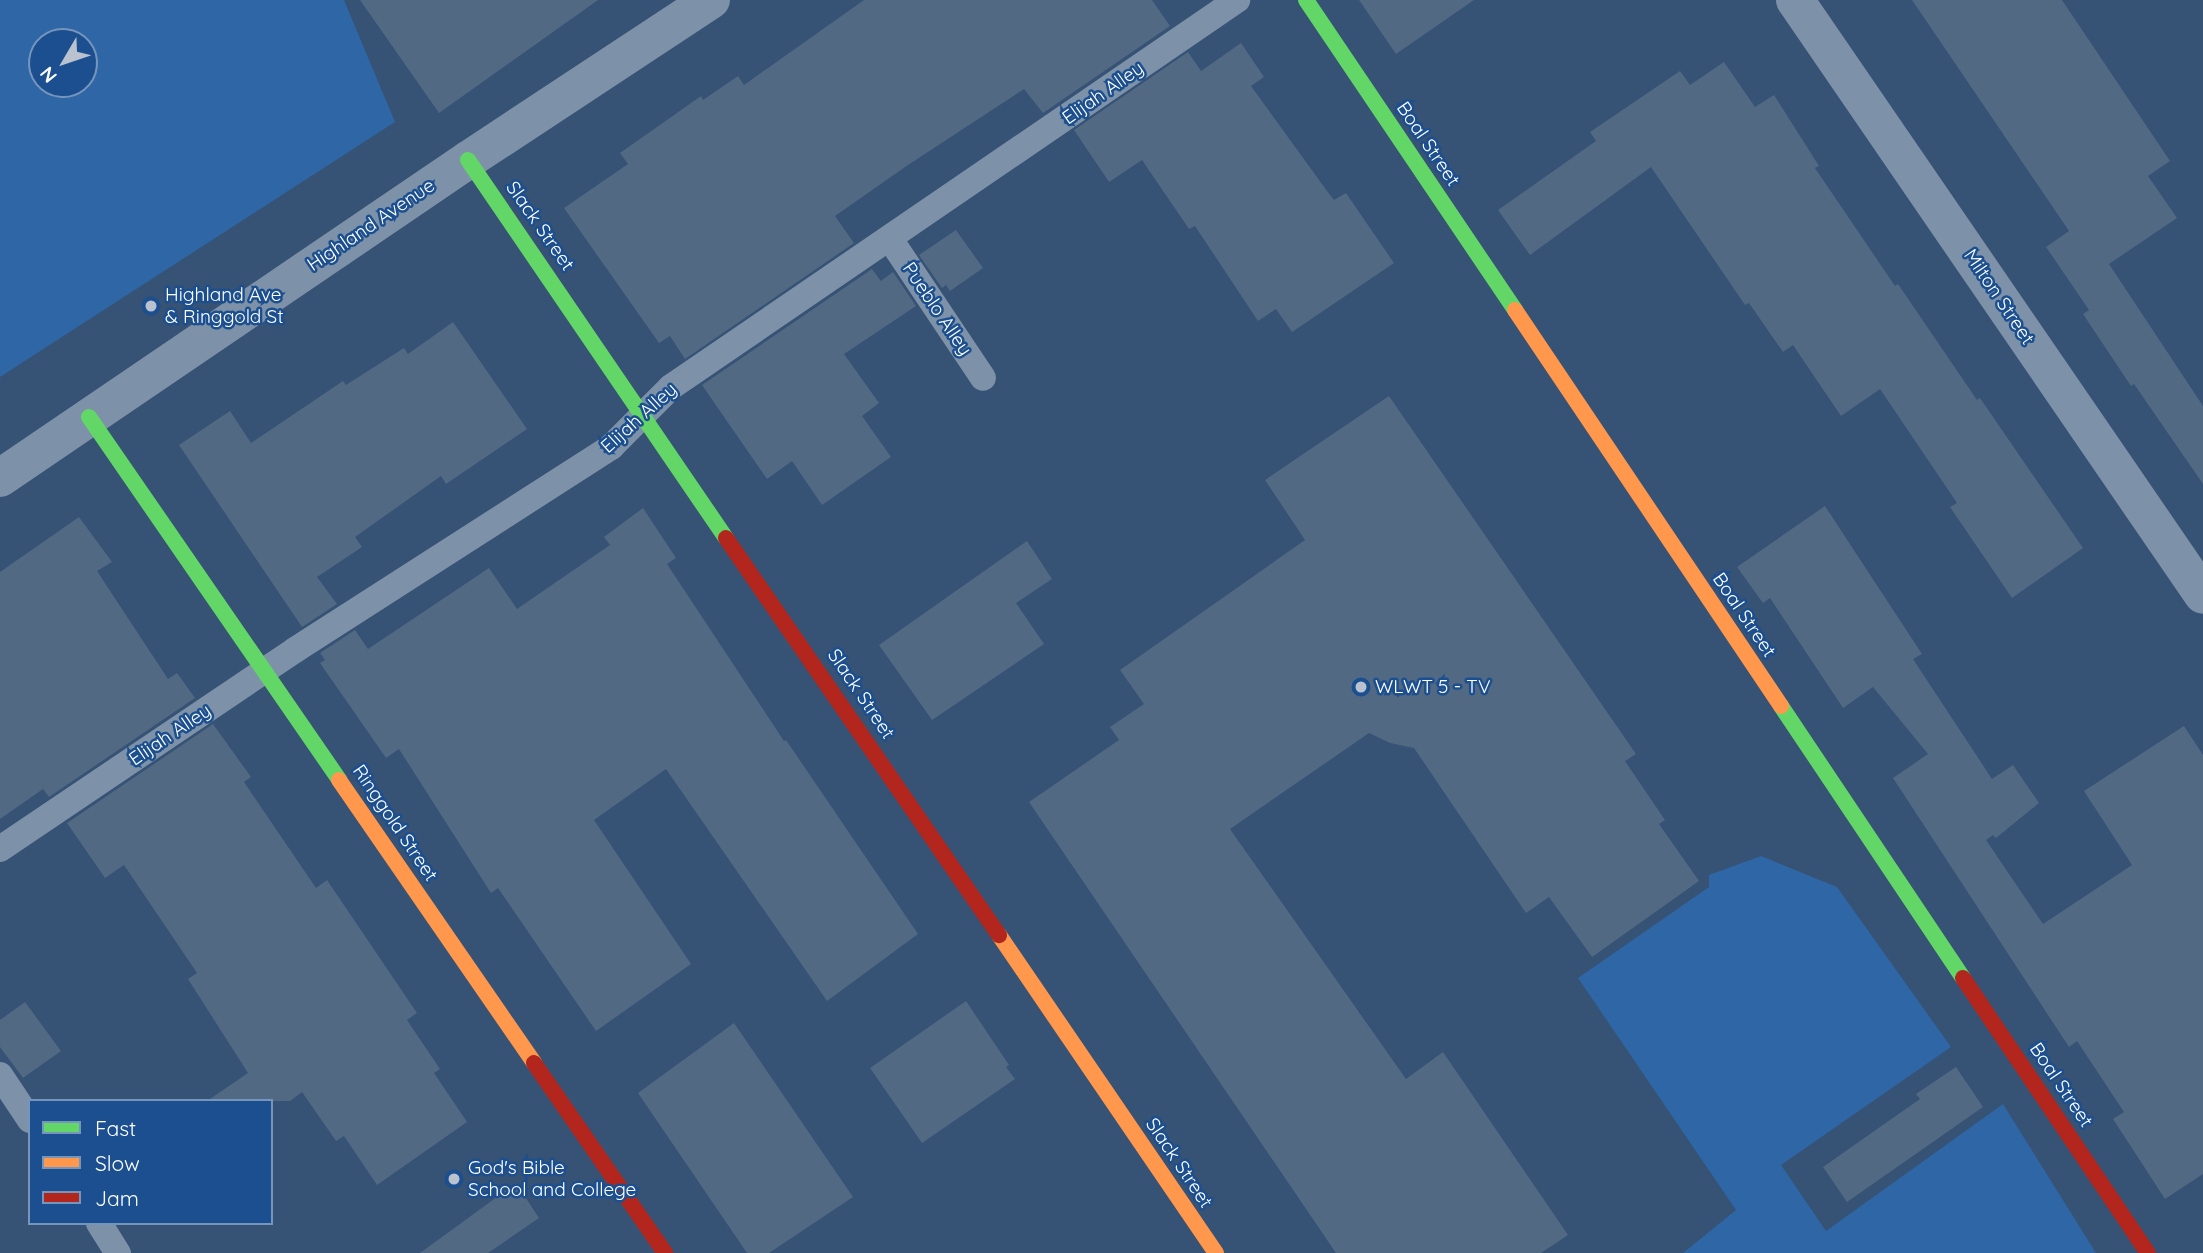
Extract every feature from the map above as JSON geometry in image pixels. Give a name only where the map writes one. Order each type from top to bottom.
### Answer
[{"type":"street","name":"Highland Avenue","points":[[0,478],[468,160],[711,0]]},
{"type":"street","name":"Boal Street","points":[[1306,0],[2148,1253]]},
{"type":"street","name":"Milton Street","points":[[1795,0],[2203,595]]},
{"type":"street","name":"Slack Street","points":[[468,160],[644,413],[1216,1253]]},
{"type":"street","name":"Ringgold Street","points":[[89,417],[665,1253]]},
{"type":"lane","name":"Elijah Alley","points":[[0,849],[265,671],[611,447],[671,387],[1237,0]]},
{"type":"lane","name":"Pueblo Alley","points":[[890,239],[983,378]]},
{"type":"lane","points":[[0,1075],[28,1117]]},
{"type":"lane","points":[[100,1225],[118,1253]]},
{"type":"shaded area","points":[[0,0],[344,0],[395,122],[0,377]]},
{"type":"shaded area","points":[[1761,856],[1837,887],[1951,1047],[1781,1165],[1826,1231],[2003,1104],[2096,1253],[1683,1253],[1736,1210],[1578,978],[1709,887],[1709,875]]},
{"type":"building","points":[[360,0],[598,0],[439,113]]},
{"type":"building","points":[[864,0],[1152,0],[1170,26],[1043,113],[1024,89],[908,165],[835,216],[854,243],[685,359],[670,336],[659,343],[564,208],[628,164],[620,153],[701,96],[703,100],[738,76],[744,85]]},
{"type":"building","points":[[1359,0],[1474,0],[1396,54]]},
{"type":"building","points":[[1912,0],[2062,0],[2170,161],[2148,176],[2177,218],[2109,264],[2203,406],[2203,484],[2134,384],[2131,386],[2083,314],[2089,310],[2046,247],[2069,231]]},
{"type":"building","points":[[1241,43],[1264,77],[1251,86],[1334,200],[1346,193],[1394,263],[1292,332],[1276,309],[1258,321],[1195,226],[1189,229],[1142,160],[1109,182],[1074,130],[1188,52],[1201,71]]},
{"type":"building","points":[[1724,62],[1755,107],[1774,95],[1819,166],[1815,168],[1895,286],[1898,284],[1977,400],[1980,398],[2083,548],[2012,598],[1950,507],[1957,503],[1880,389],[1841,416],[1793,345],[1783,352],[1749,303],[1745,305],[1651,167],[1530,255],[1498,210],[1596,141],[1590,132],[1680,71],[1690,85]]},
{"type":"building","points":[[956,230],[983,268],[950,291],[946,285],[942,288],[919,255]]},
{"type":"building","points":[[872,269],[881,281],[893,272],[916,306],[844,354],[879,403],[862,416],[891,457],[822,505],[792,461],[767,479],[702,385]]},
{"type":"building","points":[[453,322],[527,429],[446,484],[441,476],[355,537],[362,547],[317,577],[337,604],[302,627],[179,445],[230,411],[251,443],[343,381],[346,385],[404,348],[408,354]]},
{"type":"building","points":[[1389,396],[1636,754],[1625,761],[1665,820],[1659,824],[1699,881],[1592,957],[1549,897],[1526,913],[1414,748],[1390,743],[1369,733],[1230,829],[1406,1079],[1443,1052],[1568,1235],[1541,1253],[1336,1253],[1029,802],[1119,740],[1110,727],[1144,704],[1120,670],[1305,540],[1265,480]]},
{"type":"building","points":[[1825,506],[1922,654],[1913,659],[1992,779],[2013,765],[2039,803],[1996,838],[1993,835],[1986,840],[2043,924],[2132,865],[2084,791],[2184,726],[2203,755],[2203,1174],[2165,1199],[2113,1119],[2124,1112],[2077,1041],[2069,1047],[1893,778],[1928,754],[1873,687],[1843,708],[1770,598],[1763,603],[1737,567]]},
{"type":"building","points":[[643,508],[676,558],[667,564],[784,741],[786,740],[918,934],[827,1001],[666,769],[594,820],[691,964],[596,1031],[498,888],[491,893],[399,749],[386,758],[320,663],[325,660],[320,653],[355,630],[368,649],[489,568],[517,609],[610,545],[604,537]]},
{"type":"building","points":[[79,517],[112,562],[97,571],[168,679],[177,673],[195,698],[49,797],[43,789],[0,819],[0,572]]},
{"type":"building","points":[[1027,541],[1052,579],[1016,603],[1044,644],[932,720],[879,645]]},
{"type":"building","points":[[213,724],[251,777],[244,782],[316,888],[327,880],[417,1013],[407,1020],[440,1069],[434,1073],[467,1122],[377,1185],[344,1136],[336,1141],[302,1092],[290,1101],[210,1099],[248,1073],[188,979],[197,973],[124,865],[105,878],[67,823]]},
{"type":"building","points":[[966,1001],[1009,1065],[1006,1067],[1015,1079],[922,1143],[870,1068]]},
{"type":"building","points":[[25,1002],[61,1051],[23,1078],[0,1047],[0,1020]]},
{"type":"building","points":[[734,1023],[853,1197],[769,1253],[747,1253],[638,1093]]},
{"type":"building","points":[[1956,1067],[1983,1107],[1847,1202],[1823,1167],[1920,1099],[1916,1094]]},
{"type":"building","points":[[516,1183],[539,1218],[488,1253],[420,1253]]},
{"type":"traffic: fast","points":[[1306,0],[1515,310]]},
{"type":"traffic: fast","points":[[468,160],[726,538]]},
{"type":"traffic: fast","points":[[89,417],[339,780]]},
{"type":"traffic: fast","points":[[1781,706],[1963,978]]},
{"type":"traffic: slow","points":[[1515,310],[1781,706]]},
{"type":"traffic: slow","points":[[339,780],[534,1063]]},
{"type":"traffic: slow","points":[[999,935],[1216,1253]]},
{"type":"traffic: jam","points":[[726,538],[999,935]]},
{"type":"traffic: jam","points":[[1963,978],[2148,1253]]},
{"type":"traffic: jam","points":[[534,1063],[665,1253]]},
{"type":"place","name":"Highland Ave & Ringgold St","points":[[151,306]]},
{"type":"place","name":"WLWT 5 - TV","points":[[1361,687]]},
{"type":"place","name":"God's Bible School and College","points":[[454,1179]]}]
